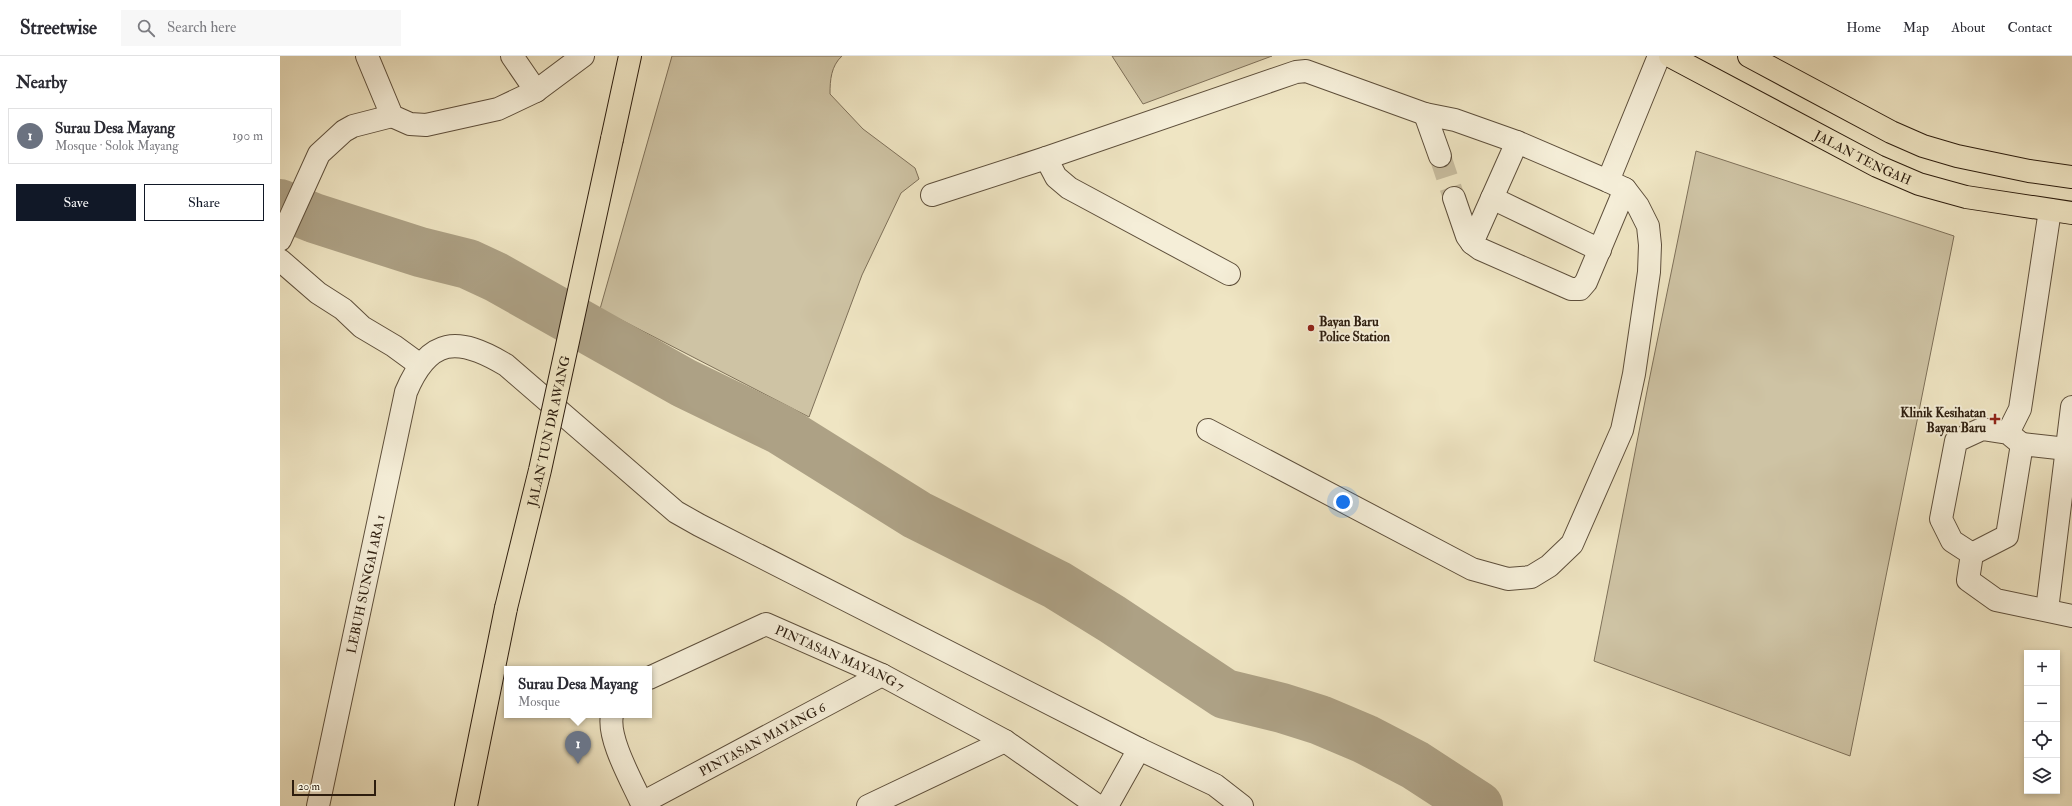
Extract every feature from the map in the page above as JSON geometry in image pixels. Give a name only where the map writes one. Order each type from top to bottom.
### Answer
[{"type":"main road","name":"JALAN TUN DR AWANG","points":[[466,806],[506,608],[540,470],[630,56]]},
{"type":"main road","name":"JALAN TENGAH","points":[[1670,56],[1877,166],[1918,184],[1966,197],[2072,213]]},
{"type":"main road","points":[[1749,56],[1891,132],[1923,146],[1964,157],[2072,177]]},
{"type":"street","points":[[367,56],[392,116]]},
{"type":"street","points":[[512,56],[536,91]]},
{"type":"street","points":[[280,240],[319,154],[344,131],[353,126],[392,116],[410,124],[426,125],[447,122],[498,109],[536,91],[583,56]]},
{"type":"street","points":[[1454,198],[1467,236],[1472,243],[1480,249],[1571,289],[1580,289],[1586,282],[1600,250],[1617,185],[1659,56]]},
{"type":"street","points":[[932,195],[1046,158],[1296,72],[1315,73],[1425,114],[1455,120],[1517,142],[1617,185],[1638,206],[1648,226],[1650,246],[1648,280],[1634,374],[1622,430],[1572,544],[1549,566],[1532,577],[1508,579],[1472,569],[1208,430]]},
{"type":"street","points":[[1425,114],[1440,156]]},
{"type":"street","points":[[1472,243],[1517,142]]},
{"type":"street","points":[[1046,158],[1056,177],[1069,188],[1229,274]]},
{"type":"street","points":[[1492,198],[1600,250]]},
{"type":"street","points":[[1972,554],[2007,536],[2015,438],[2050,210]]},
{"type":"street","points":[[280,260],[318,293],[343,308],[362,327],[394,346],[420,365]]},
{"type":"street","name":"LEBUH SUNGAI ARA 1","points":[[318,806],[406,392],[420,365],[432,352],[447,346],[466,346],[486,352],[506,365],[676,512],[1139,749],[1215,785],[1242,806]]},
{"type":"street","points":[[2047,610],[2072,407]]},
{"type":"street","points":[[1972,554],[1952,541],[1941,519],[1956,441],[1982,429],[2015,438],[2067,449]]},
{"type":"street","points":[[1972,554],[1968,580],[1996,600],[2072,616]]},
{"type":"street","name":"PINTASAN MAYANG 7","points":[[652,677],[766,624],[882,675],[1006,741],[1098,806]]},
{"type":"street","name":"PINTASAN MAYANG 6","points":[[642,804],[882,675]]},
{"type":"street","points":[[612,718],[613,738],[642,804]]},
{"type":"street","points":[[868,806],[1006,741]]},
{"type":"street","points":[[1107,806],[1139,749]]},
{"type":"shaded area","points":[[672,56],[842,56],[835,64],[833,69],[830,94],[863,129],[915,168],[919,179],[901,193],[862,275],[809,417],[600,309]]},
{"type":"shaded area","points":[[1112,56],[1272,56],[1143,104]]},
{"type":"shaded area","points":[[1696,151],[1954,236],[1850,756],[1594,661]]},
{"type":"waterway","points":[[280,204],[314,218],[420,252],[468,264],[496,277],[684,383],[781,430],[917,515],[1057,585],[1112,619],[1225,694],[1282,708],[1320,720],[1365,739],[1415,765],[1478,806]]},
{"type":"tunnel","points":[[1440,156],[1454,198]]},
{"type":"place","name":"Bayan Baru Police Station","points":[[1311,328]]},
{"type":"place","name":"Klinik Kesihatan Bayan Baru","points":[[1995,419]]},
{"type":"place","name":"Surau Desa Mayang","points":[[578,764]]}]
